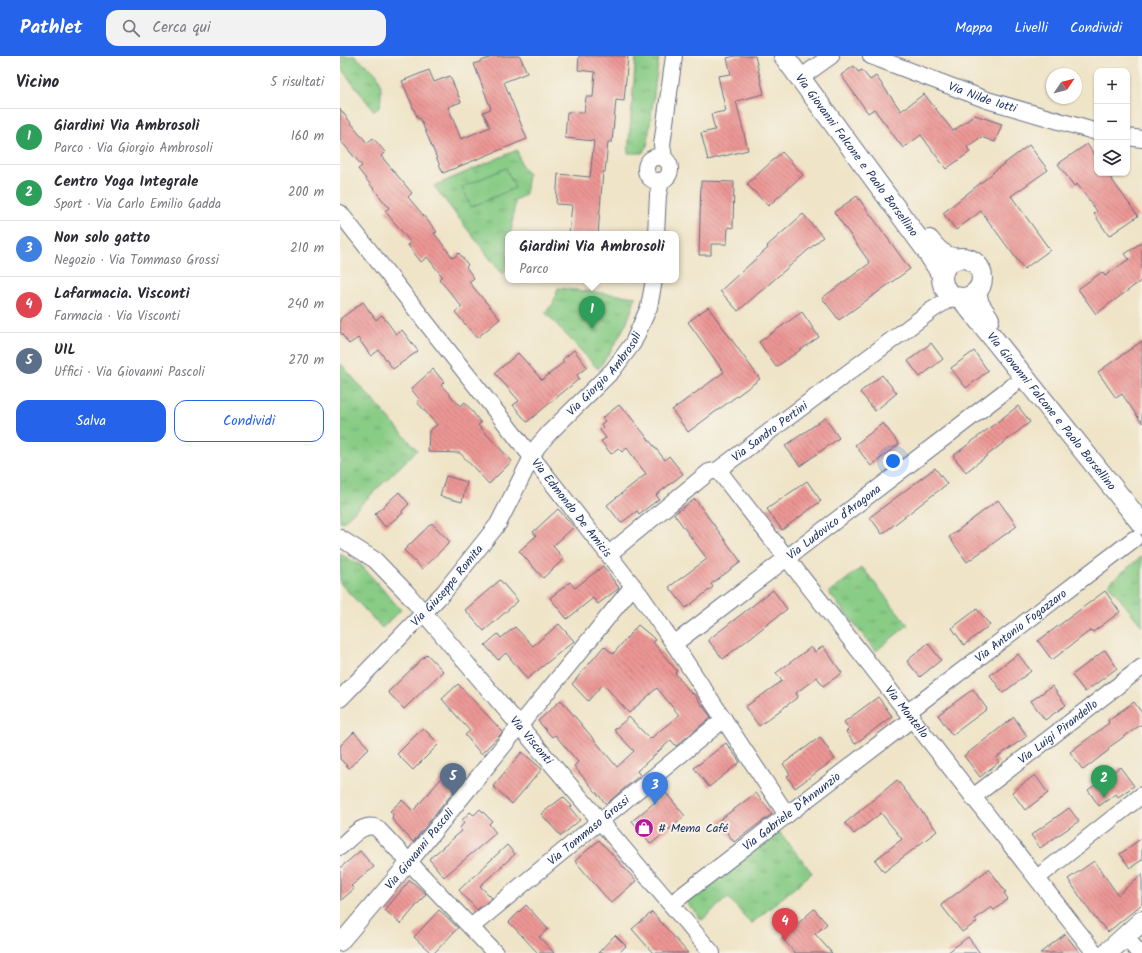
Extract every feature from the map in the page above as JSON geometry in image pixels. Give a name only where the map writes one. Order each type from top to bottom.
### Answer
[{"type":"street","points":[[656,231],[657,185],[667,178],[670,171],[669,164],[660,153],[674,56]]},
{"type":"street","name":"Via Giovanni Falcone e Paolo Borsellino","points":[[784,56],[803,76],[933,246],[945,256],[956,259],[963,258],[972,260],[978,266],[983,279],[981,286],[956,290]]},
{"type":"street","name":"Via Giovanni Falcone e Paolo Borsellino","points":[[793,56],[803,76],[925,248],[1138,532]]},
{"type":"street","points":[[803,76],[831,56]]},
{"type":"street","name":"Via Nilde Iotti","points":[[871,56],[980,98],[1094,131]]},
{"type":"street","points":[[1130,137],[1142,139]]},
{"type":"street","name":"Via Edmondo De Amicis","points":[[340,213],[633,586],[674,644],[787,815]]},
{"type":"street","points":[[956,259],[946,266],[956,290]]},
{"type":"street","name":"Via Giorgio Ambrosoli","points":[[532,456],[549,433],[605,378],[621,359],[642,326],[650,301],[653,283]]},
{"type":"street","name":"Via Giovanni Falcone e Paolo Borsellino","points":[[956,290],[979,304],[986,315],[1142,509]]},
{"type":"street","name":"Via Sandro Pertini","points":[[609,554],[709,472],[718,470],[932,310],[956,290]]},
{"type":"street","name":"Via Ludovico d'Aragona","points":[[674,644],[1012,386]]},
{"type":"street","name":"Via Giuseppe Romita","points":[[340,699],[424,614],[461,572],[498,524],[532,456]]},
{"type":"street","name":"Via Montello","points":[[718,470],[1095,953]]},
{"type":"street","name":"Via Antonio Fogazzaro","points":[[910,715],[1138,532]]},
{"type":"street","name":"Via Visconti","points":[[340,538],[375,560],[424,614],[712,953]]},
{"type":"street","name":"Via Giovanni Pascoli","points":[[340,943],[410,861],[633,586]]},
{"type":"street","name":"Via Luigi Pirandello","points":[[973,797],[1142,667]]},
{"type":"street","name":"Via Gabriele D'Annunzio","points":[[671,904],[787,815],[910,715]]},
{"type":"street","name":"Via Tommaso Grossi","points":[[471,927],[724,719]]},
{"type":"street","points":[[1037,878],[1142,795]]},
{"type":"street","points":[[340,847],[362,828],[373,826],[379,830],[410,861],[495,953]]},
{"type":"street","points":[[1107,953],[1142,921]]},
{"type":"street","points":[[1125,936],[1139,953]]},
{"type":"green space","points":[[340,56],[356,56],[376,73],[379,78],[381,89],[380,107],[374,111],[340,67]]},
{"type":"green space","points":[[636,56],[659,56],[647,147],[642,153],[628,153]]},
{"type":"green space","points":[[517,150],[522,167],[528,173],[525,195],[515,200],[511,231],[505,231],[505,272],[502,274],[434,186]],"holes":[[[506,168],[515,188],[471,207],[462,187]]]},
{"type":"green space","points":[[506,167],[516,188],[471,208],[462,187]]},
{"type":"green space","points":[[558,288],[636,297],[620,334],[598,369],[545,312],[553,304]]},
{"type":"green space","points":[[340,363],[417,450],[342,523],[340,522]]},
{"type":"green space","points":[[340,554],[362,566],[401,610],[382,628],[340,583]]},
{"type":"green space","points":[[1142,556],[1142,626],[1108,584]]},
{"type":"green space","points":[[862,567],[908,625],[876,651],[829,593]]},
{"type":"green space","points":[[777,829],[812,873],[751,924],[728,897],[702,920],[685,901]]},
{"type":"building","points":[[494,56],[520,56],[527,73],[504,82],[527,139],[443,173],[420,118],[418,119],[402,81],[429,70],[434,82],[450,76],[461,102],[448,107],[461,139],[490,127],[483,112],[491,109],[474,64]]},
{"type":"building","points":[[579,56],[628,56],[624,101],[616,100],[612,142],[608,142],[605,172],[603,172],[598,231],[569,231],[572,205],[556,204],[558,174],[590,177],[594,141],[565,138],[567,112],[584,113],[586,97],[593,97],[595,72],[578,70]]},
{"type":"building","points":[[735,56],[755,56],[764,94],[736,101],[748,150],[708,160],[701,133],[715,130],[711,114],[726,111],[718,76],[731,74],[727,58]]},
{"type":"building","points":[[854,66],[858,72],[862,70],[870,80],[876,76],[901,111],[924,94],[953,131],[975,115],[1002,124],[995,142],[981,137],[967,147],[970,152],[946,169],[921,135],[903,148],[874,109],[868,113],[841,75]]},
{"type":"building","points":[[340,109],[367,143],[373,138],[385,152],[381,156],[412,193],[408,197],[437,232],[434,233],[453,258],[459,253],[468,265],[466,267],[474,278],[469,282],[500,319],[477,338],[455,312],[462,307],[439,279],[442,276],[427,257],[421,262],[408,245],[411,243],[385,211],[389,208],[358,169],[362,166],[340,140]]},
{"type":"building","points":[[1087,144],[1094,154],[1094,176],[1109,176],[1138,216],[1109,236],[1094,214],[1097,211],[1077,184],[1074,186],[1058,164]]},
{"type":"building","points":[[1029,145],[1048,170],[1011,196],[1050,250],[1024,269],[981,211],[956,230],[943,213]]},
{"type":"building","points":[[782,152],[803,175],[768,206],[747,184]]},
{"type":"building","points":[[701,181],[734,182],[733,228],[728,227],[727,244],[711,244],[711,255],[699,255]]},
{"type":"building","points":[[857,196],[910,269],[839,320],[822,298],[870,263],[834,212]]},
{"type":"building","points":[[803,214],[823,237],[738,311],[720,291]]},
{"type":"building","points":[[1142,242],[1142,280],[1096,314],[1078,289],[1102,272],[1105,276],[1129,259],[1125,254]]},
{"type":"building","points":[[363,302],[376,320],[382,315],[396,334],[402,330],[418,351],[393,369],[379,350],[371,356],[358,338],[349,344],[340,332],[340,319]]},
{"type":"building","points":[[708,307],[760,379],[688,432],[672,410],[724,372],[688,322]]},
{"type":"building","points":[[802,312],[819,337],[776,367],[759,342]]},
{"type":"building","points":[[1142,341],[1142,423],[1122,394],[1116,398],[1098,372]]},
{"type":"building","points":[[931,343],[943,359],[920,377],[908,361]]},
{"type":"building","points":[[574,350],[587,367],[577,375],[579,379],[527,422],[513,405],[519,401],[495,373],[518,353],[542,380],[564,362],[562,360]]},
{"type":"building","points":[[974,351],[988,371],[966,388],[951,368]]},
{"type":"building","points":[[433,369],[444,382],[441,385],[460,406],[465,402],[481,423],[478,425],[512,461],[489,484],[460,453],[428,452],[429,431],[437,425],[417,402],[420,400],[411,389]]},
{"type":"building","points":[[882,375],[897,393],[875,411],[860,392]]},
{"type":"building","points":[[619,405],[624,411],[625,410],[665,460],[669,456],[683,474],[656,495],[659,499],[639,514],[637,511],[621,523],[607,505],[646,474],[627,448],[622,452],[618,448],[611,454],[601,441],[606,438],[600,430],[603,427],[601,424],[605,421],[602,418]]},
{"type":"building","points":[[1018,406],[1030,422],[966,472],[953,456]]},
{"type":"building","points":[[825,418],[839,438],[800,466],[785,446]]},
{"type":"building","points":[[883,423],[899,444],[871,466],[855,445]]},
{"type":"building","points":[[935,468],[947,484],[882,534],[870,517]]},
{"type":"building","points":[[446,476],[467,482],[462,502],[440,496]]},
{"type":"building","points":[[807,481],[821,501],[782,530],[767,509]]},
{"type":"building","points":[[399,492],[409,504],[402,511],[403,513],[385,527],[375,514]]},
{"type":"building","points":[[695,499],[741,562],[711,584],[713,587],[686,608],[669,587],[707,559],[674,514]]},
{"type":"building","points":[[998,500],[1017,526],[967,562],[949,537]]},
{"type":"building","points":[[558,509],[574,527],[553,546],[564,559],[543,578],[519,551],[536,536],[533,532]]},
{"type":"building","points":[[432,523],[450,542],[422,569],[404,550]]},
{"type":"building","points":[[603,566],[619,588],[598,604],[593,598],[567,619],[550,598],[570,582],[575,588]]},
{"type":"building","points":[[500,580],[518,601],[484,631],[465,610]]},
{"type":"building","points":[[773,590],[787,609],[723,659],[708,640]]},
{"type":"building","points":[[1105,591],[1120,612],[1093,632],[1091,630],[1052,660],[1038,641]]},
{"type":"building","points":[[977,609],[990,625],[964,645],[952,628]]},
{"type":"building","points":[[559,624],[574,641],[527,679],[506,653],[498,660],[485,645],[498,634],[501,638],[515,627],[533,646]]},
{"type":"building","points":[[638,625],[656,640],[653,642],[677,671],[675,673],[692,694],[693,693],[711,717],[676,746],[671,740],[637,771],[640,775],[606,804],[574,766],[578,762],[555,735],[552,737],[538,721],[561,700],[617,767],[634,751],[614,730],[629,717],[650,739],[679,715],[657,688],[629,713],[603,684],[588,701],[572,684],[604,646],[613,654]]},
{"type":"building","points":[[928,643],[941,660],[920,677],[907,661]]},
{"type":"building","points":[[823,646],[842,673],[823,686],[817,677],[796,693],[798,697],[759,726],[745,707],[782,681],[776,673],[811,647],[815,652]]},
{"type":"building","points":[[1105,650],[1117,668],[1085,692],[1072,675]]},
{"type":"building","points":[[427,654],[443,671],[404,709],[388,692]]},
{"type":"building","points":[[1018,654],[1031,671],[1003,693],[990,675]]},
{"type":"building","points":[[458,684],[503,732],[481,754],[465,735],[470,731],[442,699]]},
{"type":"building","points":[[1052,686],[1066,705],[1045,720],[1031,701]]},
{"type":"building","points":[[973,689],[987,709],[952,735],[938,715]]},
{"type":"building","points":[[878,697],[892,716],[855,744],[846,732],[849,729],[844,722]]},
{"type":"building","points":[[1134,702],[1142,713],[1142,724],[1108,748],[1109,750],[1083,770],[1070,752],[1109,723],[1108,720]]},
{"type":"building","points":[[1014,717],[1027,736],[996,758],[999,762],[980,777],[964,756]]},
{"type":"building","points":[[423,728],[439,744],[413,770],[397,754]]},
{"type":"building","points":[[354,732],[369,748],[349,768],[340,759],[340,746]]},
{"type":"building","points":[[820,737],[835,759],[795,788],[787,776],[790,774],[783,764]]},
{"type":"building","points":[[726,743],[740,762],[709,787],[694,768]]},
{"type":"building","points":[[522,752],[542,769],[512,804],[493,786]]},
{"type":"building","points":[[1120,767],[1134,786],[1118,797],[1116,794],[1099,806],[1088,790]]},
{"type":"building","points":[[446,773],[459,785],[413,842],[392,819],[393,814],[390,811],[402,800],[413,811]]},
{"type":"building","points":[[1035,775],[1048,793],[1025,810],[1012,792]]},
{"type":"building","points":[[897,780],[937,831],[884,872],[875,860],[902,839],[881,813],[854,834],[845,823]]},
{"type":"building","points":[[666,793],[685,816],[651,844],[632,821]]},
{"type":"building","points":[[756,793],[772,814],[734,842],[718,821]]},
{"type":"building","points":[[563,797],[572,806],[570,808],[580,820],[561,836],[541,814]]},
{"type":"building","points":[[1069,808],[1079,821],[1040,848],[1031,835]]},
{"type":"building","points":[[480,809],[492,821],[489,824],[496,833],[444,877],[429,859],[462,831],[459,829],[464,823],[462,820],[470,812],[474,815]]},
{"type":"building","points":[[1142,838],[1142,860],[1130,868],[1120,854]]},
{"type":"building","points":[[599,840],[636,881],[611,903],[575,861]]},
{"type":"building","points":[[507,845],[515,854],[480,886],[492,898],[477,910],[459,890]]},
{"type":"building","points":[[360,851],[374,867],[351,886],[354,889],[340,901],[340,868]]},
{"type":"building","points":[[1094,861],[1118,895],[1142,874],[1142,904],[1108,932],[1091,913],[1068,879]]},
{"type":"building","points":[[989,869],[1006,892],[1004,893],[1008,899],[994,910],[991,907],[975,919],[977,922],[962,932],[941,905]]},
{"type":"building","points":[[410,880],[426,894],[401,924],[385,910]]},
{"type":"building","points":[[526,905],[548,929],[539,937],[554,953],[538,953],[509,922]]},
{"type":"building","points":[[814,909],[827,924],[815,934],[832,953],[795,953],[782,938]]},
{"type":"building","points":[[439,910],[458,928],[434,953],[431,953],[414,937]]},
{"type":"building","points":[[652,912],[688,953],[653,953],[632,929]]},
{"type":"building","points":[[1065,934],[1080,953],[1040,953]]},
{"type":"building","points":[[615,935],[626,946],[619,953],[598,953]]},
{"type":"building","points":[[968,937],[980,953],[947,953]]},
{"type":"place","name":"Giardini Via Ambrosoli","points":[[592,329]]},
{"type":"place","name":"UIL","points":[[453,796]]},
{"type":"place","name":"Centro Yoga Integrale","points":[[1104,798]]},
{"type":"place","name":"Non solo gatto","points":[[655,805]]},
{"type":"place","name":"# Mema Café","points":[[644,828]]},
{"type":"place","name":"Lafarmacia. Visconti","points":[[785,941]]}]
